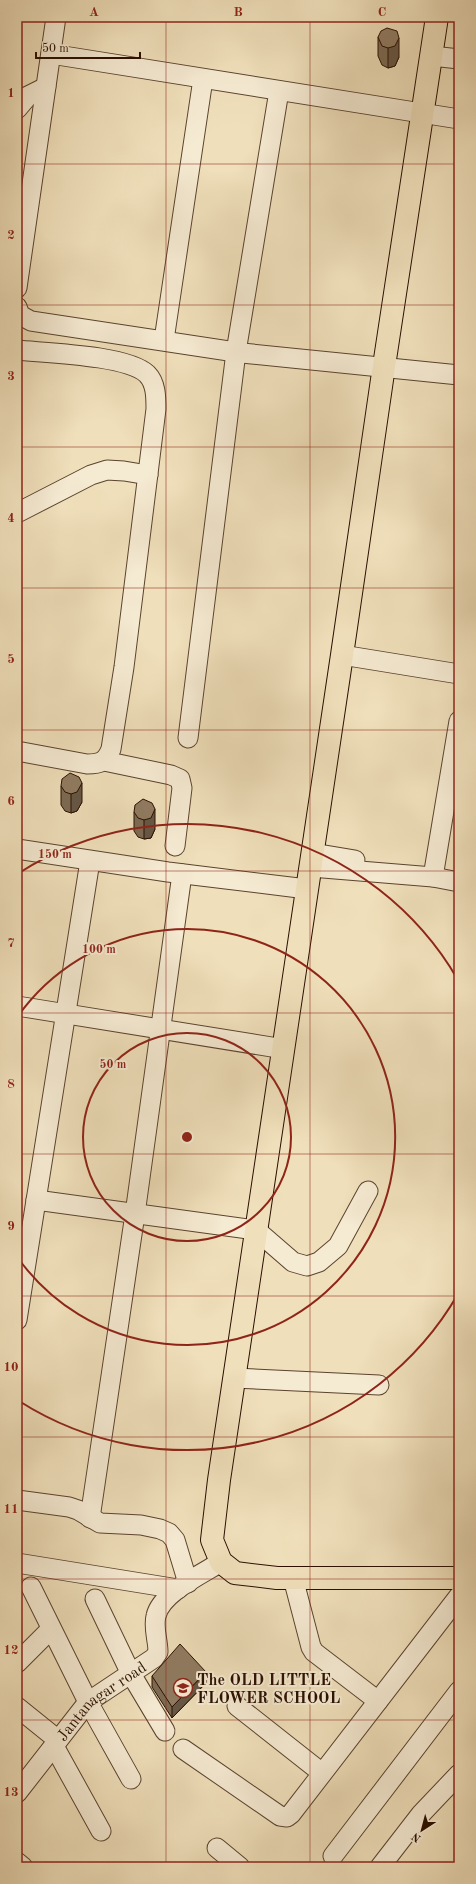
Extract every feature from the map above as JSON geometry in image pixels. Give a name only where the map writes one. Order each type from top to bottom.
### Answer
[{"type":"main road","points":[[437,17],[234,1378],[212,1540],[220,1562],[235,1573],[277,1578],[459,1578]]},
{"type":"street","points":[[17,288],[56,17]]},
{"type":"street","points":[[51,54],[459,119]]},
{"type":"street","points":[[432,56],[459,60]]},
{"type":"street","points":[[164,340],[203,79]]},
{"type":"street","points":[[17,109],[28,96],[46,87]]},
{"type":"street","points":[[188,738],[236,352],[279,91]]},
{"type":"street","points":[[17,307],[20,315],[31,321],[236,352],[384,366],[459,375]]},
{"type":"street","points":[[17,350],[105,359],[133,366],[147,374],[156,391],[156,409],[124,667],[111,748],[104,761],[98,764],[86,764],[17,751]]},
{"type":"street","points":[[17,513],[91,475],[107,470],[148,475]]},
{"type":"street","points":[[342,655],[459,674]]},
{"type":"street","points":[[434,875],[459,721]]},
{"type":"street","points":[[104,761],[171,775],[180,779],[182,788],[175,846]]},
{"type":"street","points":[[17,849],[182,874],[307,889]]},
{"type":"street","points":[[312,860],[434,875],[459,876]]},
{"type":"street","points":[[17,1320],[90,861]]},
{"type":"street","points":[[90,1518],[135,1214],[182,874]]},
{"type":"street","points":[[434,875],[459,882]]},
{"type":"street","points":[[17,1006],[284,1049]]},
{"type":"street","points":[[36,1200],[256,1230],[293,1262],[300,1266],[313,1265],[338,1246],[368,1192]]},
{"type":"street","points":[[234,1378],[379,1385]]},
{"type":"street","points":[[17,1500],[69,1507],[78,1510],[100,1523],[141,1525],[169,1533],[175,1540],[183,1586],[17,1563]]},
{"type":"street","name":"Jantanagar road","points":[[17,1793],[88,1702],[154,1658],[158,1652],[155,1626],[156,1615],[164,1602],[183,1586],[220,1562]]},
{"type":"street","points":[[293,1578],[311,1647],[314,1652],[378,1701]]},
{"type":"street","points":[[31,1586],[88,1702],[131,1780]]},
{"type":"street","points":[[183,1749],[280,1816],[287,1817],[291,1814],[459,1596]]},
{"type":"street","points":[[95,1599],[131,1674],[165,1731]]},
{"type":"street","points":[[17,1663],[51,1629]]},
{"type":"street","points":[[333,1856],[459,1691]]},
{"type":"street","points":[[237,1706],[322,1773]]},
{"type":"street","points":[[17,1707],[56,1743],[101,1831]]},
{"type":"street","points":[[380,1867],[421,1814],[459,1774]]},
{"type":"street","points":[[217,1848],[240,1867]]},
{"type":"street","points":[[17,1862],[24,1867]]},
{"type":"building","points":[[387,28],[397,31],[399,38],[395,46],[388,48],[382,46],[378,37],[381,31]]},
{"type":"building","points":[[70,773],[79,777],[82,783],[77,792],[71,794],[65,792],[61,786],[62,779]]},
{"type":"building","points":[[17,780],[19,781],[21,787],[19,793],[17,794]]},
{"type":"building","points":[[143,799],[152,803],[155,809],[151,818],[144,820],[138,818],[134,812],[135,805]]},
{"type":"building","points":[[180,1644],[206,1672],[172,1707],[152,1676]]},
{"type":"place","name":"The OLD LITTLE FLOWER SCHOOL","points":[[183,1688]]}]
